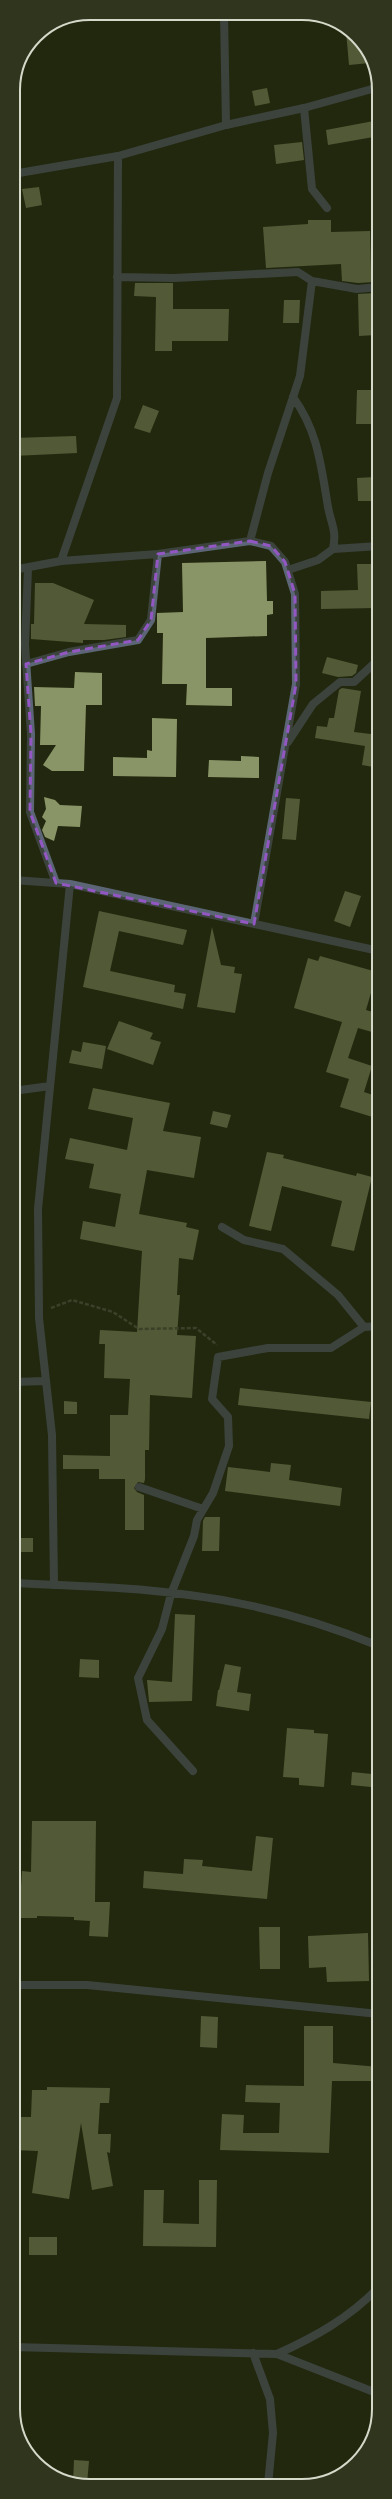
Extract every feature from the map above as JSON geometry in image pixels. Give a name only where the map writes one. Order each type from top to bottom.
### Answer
[{"type":"street","points":[[224,20],[226,125]]},
{"type":"street","points":[[20,173],[118,156],[226,125],[304,108],[372,90]]},
{"type":"street","points":[[304,108],[312,190],[327,208]]},
{"type":"street","points":[[61,561],[117,398],[118,156]]},
{"type":"street","points":[[117,277],[174,278],[298,272],[312,281],[357,289],[372,288]]},
{"type":"street","points":[[250,541],[268,473],[300,376],[312,281]]},
{"type":"street","points":[[293,397],[306,415],[317,444],[328,510],[336,534],[333,549]]},
{"type":"street","points":[[20,569],[61,561],[158,554],[250,541],[271,546],[285,562],[295,594],[296,684],[254,924]]},
{"type":"street","points":[[288,570],[318,560],[333,549],[372,546]]},
{"type":"street","points":[[26,664],[69,652],[138,640],[151,620],[158,554]]},
{"type":"street","points":[[28,568],[26,664],[32,734],[30,812],[56,883]]},
{"type":"street","points":[[286,746],[313,704],[340,682],[354,682],[372,665]]},
{"type":"street","points":[[20,880],[70,884],[372,949]]},
{"type":"street","points":[[54,1585],[52,1435],[39,1313],[38,1210],[70,884]]},
{"type":"street","points":[[20,1090],[50,1086]]},
{"type":"street","points":[[222,1227],[244,1240],[283,1248],[338,1295],[364,1327]]},
{"type":"street","points":[[193,1771],[147,1720],[138,1678],[162,1629],[171,1594],[194,1536],[197,1520],[213,1493],[229,1446],[228,1417],[212,1399],[218,1357],[268,1348],[330,1348],[364,1327],[372,1326]]},
{"type":"street","points":[[20,1382],[46,1381]]},
{"type":"street","points":[[139,1487],[203,1509]]},
{"type":"street","points":[[20,1583],[189,1595],[278,1612],[347,1632],[372,1643]]},
{"type":"street","points":[[20,1985],[88,1985],[372,2013]]},
{"type":"street","points":[[277,2354],[316,2337],[346,2317],[372,2293]]},
{"type":"street","points":[[20,2347],[277,2354],[372,2391]]},
{"type":"street","points":[[253,2353],[270,2399],[273,2433],[269,2479]]},
{"type":"path","points":[[39,1313],[72,1300],[113,1312],[138,1329],[196,1328],[230,1355]]},
{"type":"highlighted area","points":[[250,541],[271,546],[285,562],[295,594],[296,684],[254,924],[56,883],[30,812],[31,734],[26,664],[69,652],[138,640],[151,620],[158,554]]},
{"type":"building","points":[[346,36],[355,44],[367,63],[349,65]]},
{"type":"building","points":[[267,88],[270,103],[255,106],[252,91]]},
{"type":"building","points":[[372,121],[372,137],[328,145],[326,130]]},
{"type":"building","points":[[302,142],[304,160],[276,164],[274,145]]},
{"type":"building","points":[[39,187],[42,205],[26,208],[22,189]]},
{"type":"building","points":[[308,220],[331,220],[331,232],[370,231],[372,282],[358,283],[342,281],[341,264],[266,268],[263,227],[308,224]]},
{"type":"building","points":[[135,283],[173,283],[173,309],[229,309],[228,341],[172,341],[172,351],[155,351],[156,297],[134,296]]},
{"type":"building","points":[[372,293],[372,335],[359,336],[358,294]]},
{"type":"building","points":[[284,300],[300,300],[299,323],[283,323]]},
{"type":"building","points":[[357,390],[372,390],[372,424],[356,424]]},
{"type":"building","points":[[143,405],[159,411],[150,433],[134,428]]},
{"type":"building","points":[[76,436],[77,453],[20,456],[20,438]]},
{"type":"building","points":[[372,477],[372,501],[358,501],[357,478]]},
{"type":"building","points":[[266,561],[267,601],[273,601],[273,614],[267,615],[267,636],[206,638],[206,688],[232,688],[232,706],[186,705],[187,684],[162,684],[163,633],[157,633],[157,613],[183,612],[182,563]]},
{"type":"building","points":[[357,564],[372,564],[372,608],[321,609],[321,591],[358,590]]},
{"type":"building","points":[[35,583],[53,583],[94,600],[84,624],[126,625],[126,637],[104,640],[83,640],[83,643],[31,639],[31,624],[34,624]]},
{"type":"building","points":[[327,657],[358,665],[356,673],[352,676],[338,677],[322,673]]},
{"type":"building","points":[[75,672],[102,673],[102,705],[86,705],[84,771],[52,771],[43,765],[56,745],[40,745],[41,706],[35,706],[34,687],[74,688]]},
{"type":"building","points":[[342,688],[361,691],[354,732],[372,734],[372,767],[362,765],[365,746],[315,738],[317,726],[327,727],[329,718],[334,718],[339,690]]},
{"type":"building","points":[[152,718],[177,719],[176,777],[113,776],[113,757],[147,758],[147,750],[152,751]]},
{"type":"building","points":[[241,756],[259,757],[259,778],[208,777],[209,760],[241,761]]},
{"type":"building","points":[[44,797],[55,800],[60,805],[82,806],[80,827],[58,826],[54,841],[45,837],[42,830],[46,821],[42,817],[46,809]]},
{"type":"building","points":[[286,798],[300,799],[296,840],[282,839]]},
{"type":"building","points":[[345,891],[361,896],[350,927],[334,921]]},
{"type":"building","points":[[99,911],[187,930],[183,945],[119,931],[110,971],[175,985],[174,992],[186,994],[183,1009],[83,987]]},
{"type":"building","points":[[212,927],[221,965],[235,967],[234,973],[242,974],[235,1013],[197,1007]]},
{"type":"building","points":[[320,956],[372,971],[372,989],[366,1010],[372,1012],[372,1032],[358,1028],[348,1058],[372,1066],[364,1092],[372,1095],[372,1117],[340,1107],[349,1079],[326,1072],[342,1022],[294,1008],[308,958],[318,961]]},
{"type":"building","points":[[119,1021],[153,1033],[150,1039],[161,1042],[153,1065],[107,1049]]},
{"type":"building","points":[[83,1042],[106,1046],[102,1069],[69,1063],[72,1050],[81,1052]]},
{"type":"building","points":[[93,1088],[170,1103],[163,1131],[201,1137],[194,1178],[147,1170],[139,1214],[187,1223],[186,1227],[199,1230],[193,1260],[179,1258],[177,1295],[180,1295],[177,1335],[196,1336],[192,1398],[150,1395],[149,1450],[145,1450],[145,1479],[144,1483],[138,1482],[134,1488],[137,1492],[144,1495],[144,1530],[125,1530],[125,1479],[99,1479],[99,1469],[63,1469],[63,1455],[110,1456],[110,1415],[128,1415],[130,1379],[104,1378],[105,1344],[99,1344],[100,1330],[137,1332],[142,1251],[80,1239],[83,1221],[115,1227],[121,1194],[89,1188],[94,1164],[65,1159],[70,1138],[127,1150],[133,1118],[88,1109]]},
{"type":"building","points":[[213,1111],[231,1115],[227,1128],[210,1124]]},
{"type":"building","points":[[267,1152],[284,1155],[283,1158],[356,1176],[357,1173],[372,1177],[354,1251],[331,1246],[342,1201],[282,1186],[271,1231],[249,1226]]},
{"type":"building","points":[[240,1388],[371,1402],[369,1419],[238,1405]]},
{"type":"building","points":[[64,1401],[77,1402],[77,1414],[64,1414]]},
{"type":"building","points":[[271,1463],[291,1465],[289,1480],[342,1488],[340,1506],[225,1491],[228,1467],[270,1472]]},
{"type":"building","points":[[205,1517],[220,1517],[219,1551],[202,1551],[203,1521]]},
{"type":"building","points":[[20,1538],[33,1538],[33,1552],[20,1552]]},
{"type":"building","points":[[175,1614],[195,1615],[192,1701],[149,1702],[147,1680],[172,1682]]},
{"type":"building","points":[[80,1659],[99,1660],[99,1678],[79,1677]]},
{"type":"building","points":[[225,1664],[241,1667],[237,1692],[251,1694],[249,1711],[216,1706],[218,1690]]},
{"type":"building","points":[[287,1728],[314,1730],[314,1733],[328,1734],[324,1787],[299,1785],[299,1778],[283,1777]]},
{"type":"building","points":[[352,1772],[372,1774],[371,1787],[351,1785]]},
{"type":"building","points":[[32,1821],[96,1821],[95,1902],[110,1902],[108,1937],[89,1936],[90,1921],[74,1920],[74,1917],[37,1916],[37,1918],[20,1918],[22,1871],[31,1872]]},
{"type":"building","points":[[256,1836],[273,1838],[267,1899],[143,1888],[144,1871],[183,1874],[184,1859],[203,1860],[202,1866],[252,1871]]},
{"type":"building","points":[[259,1927],[280,1927],[280,1969],[260,1969]]},
{"type":"building","points":[[368,1933],[369,1981],[327,1982],[326,1967],[309,1968],[308,1936]]},
{"type":"building","points":[[201,2016],[218,2017],[217,2048],[200,2047]]},
{"type":"building","points":[[304,2026],[333,2026],[333,2063],[372,2066],[372,2081],[332,2081],[329,2153],[220,2150],[222,2114],[244,2115],[243,2133],[279,2133],[280,2103],[245,2102],[246,2085],[304,2086]]},
{"type":"building","points":[[47,2087],[110,2088],[109,2103],[100,2103],[98,2134],[111,2134],[110,2153],[107,2152],[113,2186],[92,2190],[81,2123],[69,2199],[32,2193],[38,2151],[20,2150],[20,2117],[31,2117],[32,2090],[47,2090]]},
{"type":"building","points":[[199,2180],[217,2180],[216,2247],[143,2246],[144,2190],[164,2190],[163,2223],[199,2224]]},
{"type":"building","points":[[29,2237],[57,2237],[57,2255],[29,2255]]},
{"type":"building","points":[[74,2460],[89,2461],[87,2479],[73,2477]]}]
